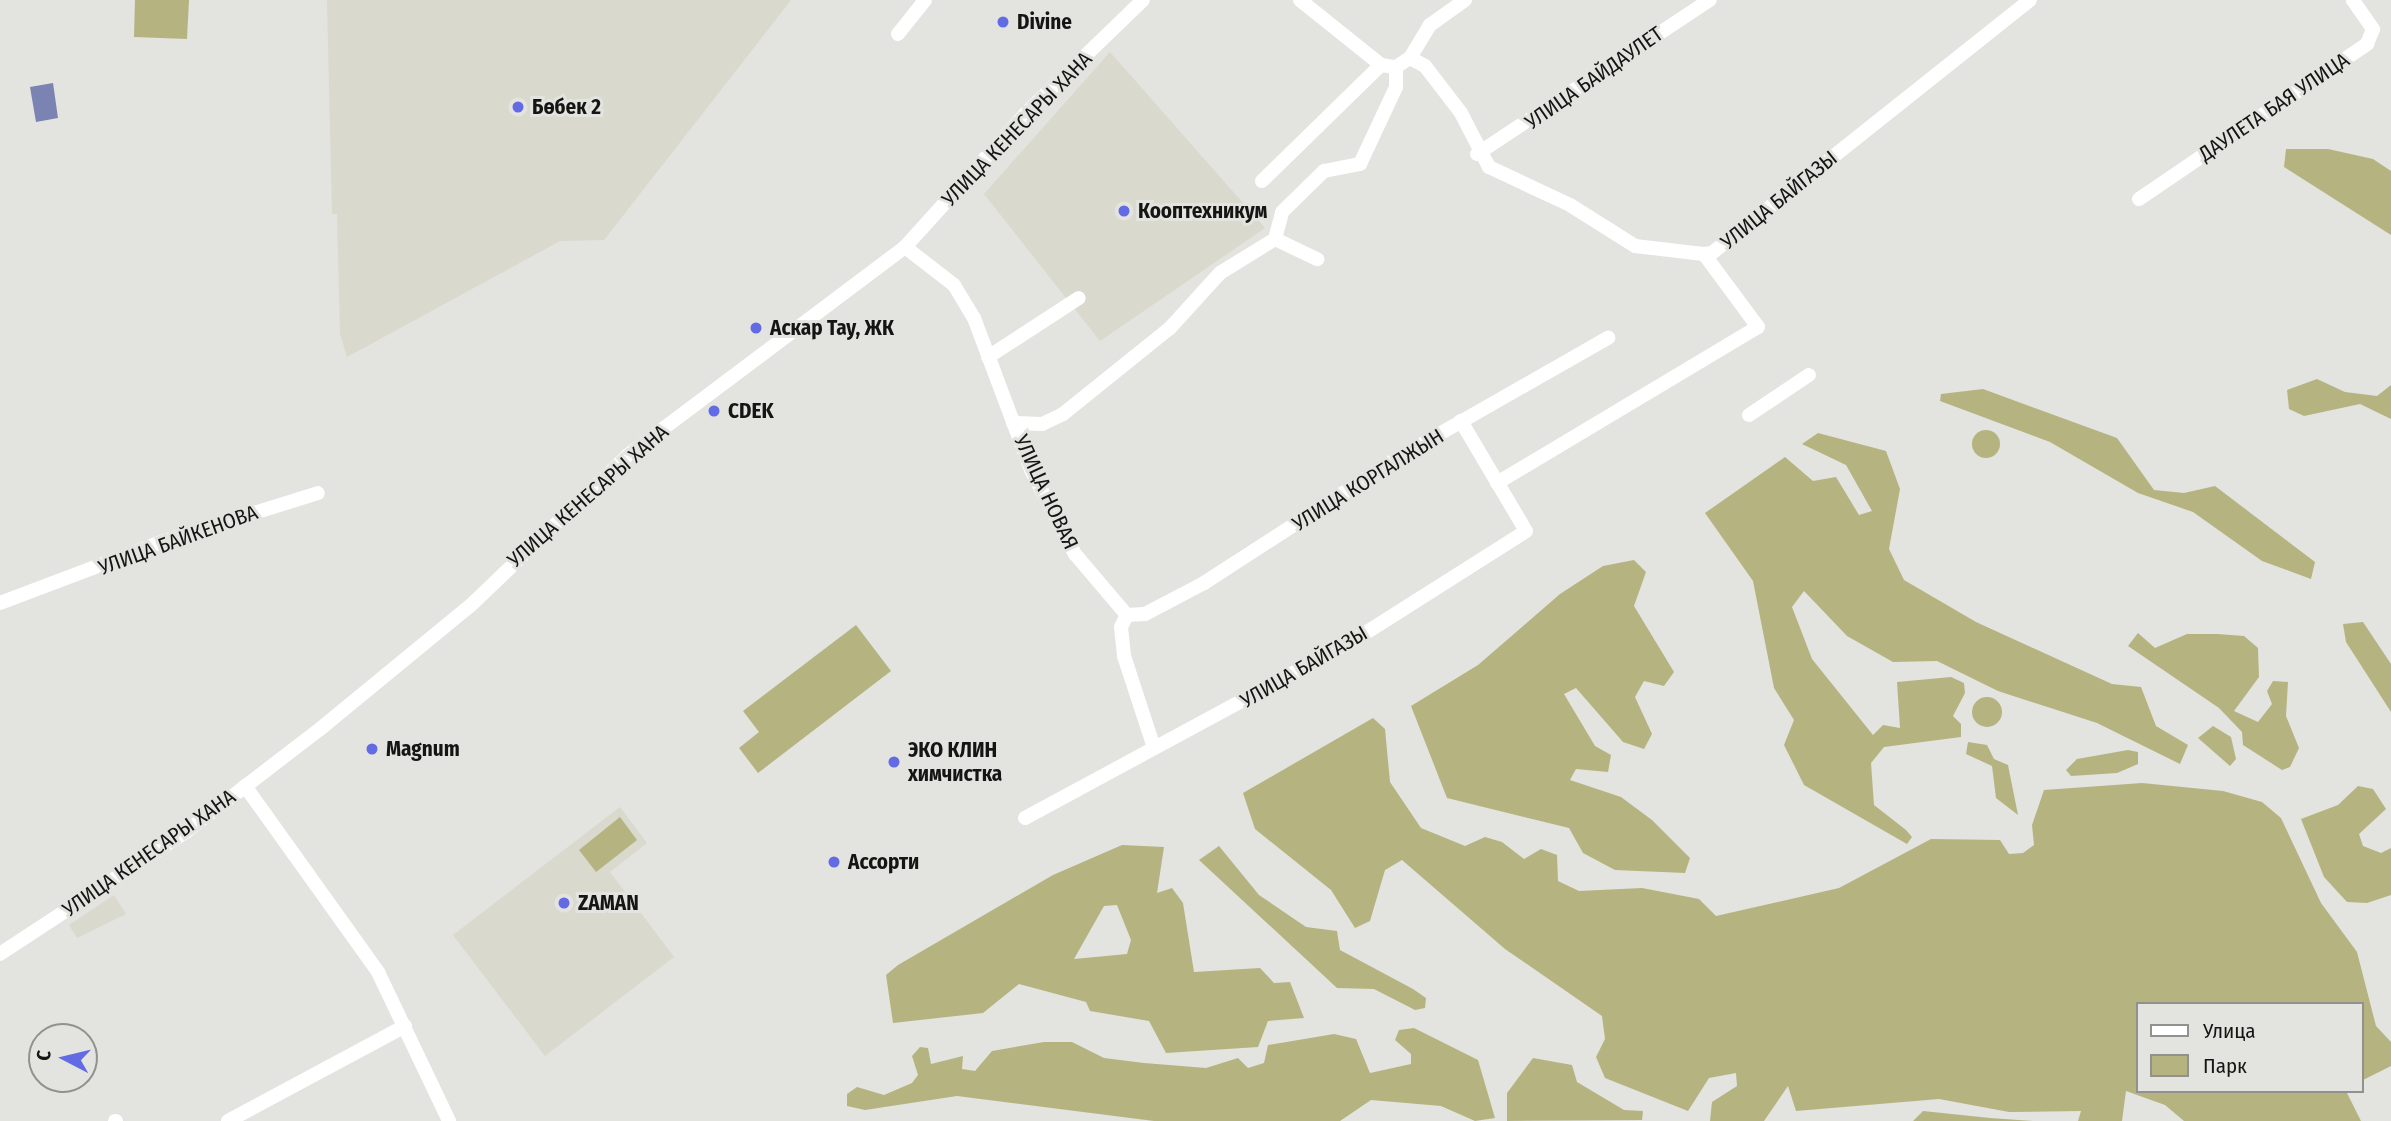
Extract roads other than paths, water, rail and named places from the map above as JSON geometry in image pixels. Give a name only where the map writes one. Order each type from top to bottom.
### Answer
[{"type":"street","points":[[898,34],[925,0]]},
{"type":"street","name":"УЛИЦА КЕНЕСАРЫ ХАНА","points":[[0,954],[245,786],[430,642],[628,455],[905,247],[1027,112],[1143,0]]},
{"type":"street","points":[[1300,0],[1381,65],[1396,67],[1410,58],[1430,25],[1465,0]]},
{"type":"street","name":"УЛИЦА БАЙДАУЛЕТ","points":[[1478,154],[1710,0]]},
{"type":"street","name":"УЛИЦА БАЙГАЗЫ","points":[[1497,483],[1758,327],[1704,254],[1712,253],[2030,0]]},
{"type":"street","name":"ДАУЛЕТА БАЯ УЛИЦА","points":[[2139,199],[2367,44],[2373,29],[2353,0]]},
{"type":"street","points":[[1410,58],[1447,91],[1478,154],[1489,167],[1570,205],[1635,246],[1704,254]]},
{"type":"street","points":[[1262,181],[1381,65]]},
{"type":"street","points":[[1013,423],[1042,424],[1063,414],[1170,327],[1220,273],[1275,239],[1282,212],[1324,171],[1360,164],[1396,87],[1396,67]]},
{"type":"street","points":[[1275,239],[1317,259]]},
{"type":"street","name":"УЛИЦА НОВАЯ","points":[[905,247],[954,285],[988,357],[1013,423],[1075,554],[1127,615]]},
{"type":"street","points":[[988,357],[1079,298]]},
{"type":"street","name":"УЛИЦА КОРГАЛЖЫН","points":[[1127,615],[1145,614],[1204,583],[1461,421],[1608,338]]},
{"type":"street","points":[[1749,415],[1809,375]]},
{"type":"street","name":"УЛИЦА БАЙГАЗЫ","points":[[1025,818],[1356,639],[1526,531],[1461,421]]},
{"type":"street","name":"УЛИЦА БАЙКЕНОВА","points":[[0,603],[164,541],[318,493]]},
{"type":"street","points":[[1127,615],[1121,627],[1124,656],[1154,748]]},
{"type":"street","points":[[245,786],[378,972],[449,1121]]},
{"type":"street","points":[[228,1121],[405,1026]]},
{"type":"water","points":[[53,83],[58,118],[36,122],[30,87]]},
{"type":"place","name":"Divine","points":[[1003,22]]},
{"type":"place","name":"Бөбек 2","points":[[518,107]]},
{"type":"place","name":"Кооптехникум","points":[[1124,211]]},
{"type":"place","name":"Аскар Тау, ЖК","points":[[756,328]]},
{"type":"place","name":"CDEK","points":[[714,411]]},
{"type":"place","name":"Magnum","points":[[372,749]]},
{"type":"place","name":"ЭКО КЛИН химчистка","points":[[894,762]]},
{"type":"place","name":"Ассорти","points":[[834,862]]},
{"type":"place","name":"ZAMAN","points":[[564,903]]}]
